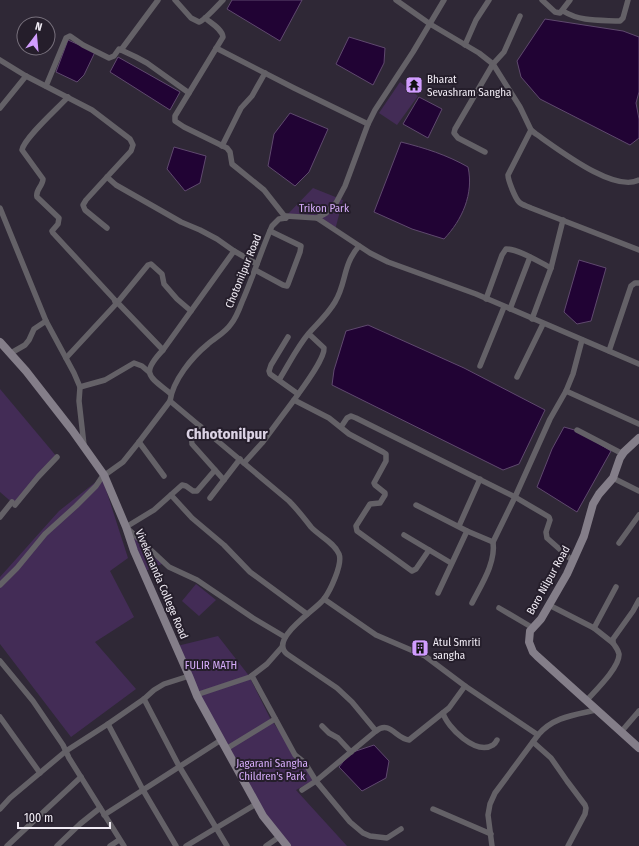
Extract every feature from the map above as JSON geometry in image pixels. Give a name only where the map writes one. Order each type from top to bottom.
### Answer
[{"type":"street","points":[[46,86],[68,36],[109,58],[114,56],[117,50],[121,50],[158,0]]},
{"type":"street","points":[[175,0],[196,21],[202,22],[223,0]]},
{"type":"street","points":[[396,0],[430,24],[479,53],[492,64],[517,101],[531,130],[597,173],[614,181],[629,184],[639,180]]},
{"type":"street","points":[[317,218],[326,213],[336,203],[345,186],[368,124],[375,110],[391,87],[444,0]]},
{"type":"street","points":[[465,45],[476,20],[489,0]]},
{"type":"street","points":[[542,0],[555,12],[560,13],[570,0]]},
{"type":"street","points":[[563,11],[571,16],[581,19],[620,21],[623,18],[628,0]]},
{"type":"street","points":[[486,152],[458,138],[454,133],[455,129],[492,64],[504,52],[520,16]]},
{"type":"street","points":[[206,18],[222,33],[222,37],[175,116],[175,121],[222,146],[230,152],[232,164],[261,186],[286,218],[286,216],[317,218],[359,246],[388,262],[486,299],[639,364]]},
{"type":"street","points":[[216,48],[368,124]]},
{"type":"street","points":[[121,50],[147,63],[189,92]]},
{"type":"street","points":[[0,60],[26,76],[97,113],[130,139],[133,144],[131,151],[83,205],[85,210],[107,228]]},
{"type":"street","points":[[222,146],[242,108],[252,96],[265,73]]},
{"type":"street","points":[[0,108],[26,76]]},
{"type":"street","points":[[68,97],[24,144],[22,150],[43,179],[43,183],[37,191],[37,197],[59,218],[58,224],[52,231],[53,233],[163,350]]},
{"type":"street","points":[[531,130],[510,169],[508,179],[517,200],[520,203],[639,250]]},
{"type":"street","points":[[107,177],[121,188],[181,222],[216,239],[282,285],[287,286],[301,246],[270,231]]},
{"type":"street","points":[[0,208],[46,321],[80,387],[79,401],[84,447]]},
{"type":"street","name":"Chotonilpur Road","points":[[0,585],[17,568],[46,534],[81,501],[104,475],[123,462],[170,401],[171,394],[183,371],[196,355],[221,335],[231,324],[247,291],[272,226],[279,219],[286,218]]},
{"type":"street","points":[[532,319],[551,268],[563,220]]},
{"type":"street","points":[[279,380],[309,334],[334,304],[340,294],[348,261],[359,246]]},
{"type":"street","points":[[486,299],[504,251],[506,250],[510,249],[530,257],[551,268]]},
{"type":"street","points":[[149,372],[152,361],[163,350],[234,251]]},
{"type":"street","points":[[510,309],[530,257]]},
{"type":"street","points":[[66,358],[116,304],[116,301],[148,265],[151,264],[162,274],[164,284],[172,295],[191,311]]},
{"type":"street","points":[[609,351],[631,286],[635,283],[639,284]]},
{"type":"street","points":[[480,366],[504,307]]},
{"type":"street","points":[[11,353],[30,340],[34,328],[46,321]]},
{"type":"street","points":[[517,377],[543,324]]},
{"type":"street","points":[[210,498],[224,480],[262,443],[316,368],[324,353],[324,348],[309,334]]},
{"type":"street","points":[[288,337],[269,369],[270,374],[298,394]]},
{"type":"street","points":[[472,603],[488,570],[492,558],[493,542],[550,419],[566,391],[573,374],[582,340]]},
{"type":"street","name":"Vivekananda College Road","points":[[0,342],[11,353],[64,420],[104,475],[134,550],[196,695],[263,816],[288,846]]},
{"type":"street","points":[[80,387],[106,380],[134,363],[142,366],[149,372],[153,379],[171,394]]},
{"type":"street","points":[[566,391],[639,424]]},
{"type":"street","points":[[294,400],[319,412],[349,434],[383,452],[387,458],[374,483],[375,486],[385,493],[385,495],[380,503],[370,504],[356,526],[357,531],[412,571],[416,569],[429,550]]},
{"type":"street","points":[[170,401],[289,501],[312,527],[335,547],[339,555],[340,562],[324,600],[307,614],[285,637],[282,647],[267,664],[252,676],[196,695]]},
{"type":"street","points":[[341,427],[347,418],[351,416],[356,418],[515,497],[549,517],[550,520],[546,532],[547,538],[573,561]]},
{"type":"street","points":[[200,426],[191,440],[192,444],[224,480]]},
{"type":"street","points":[[577,430],[623,454]]},
{"type":"street","name":"Boro Nilpur Road","points":[[639,438],[630,445],[623,454],[613,478],[594,504],[584,536],[573,561],[541,619],[530,631],[529,642],[533,652],[639,747]]},
{"type":"street","points":[[139,442],[164,476]]},
{"type":"street","points":[[0,517],[57,457]]},
{"type":"street","points":[[215,470],[197,490],[193,491],[182,485],[154,510],[126,527],[169,567],[196,580],[253,618],[285,637]]},
{"type":"street","points":[[613,478],[639,491]]},
{"type":"street","points":[[459,526],[480,480]]},
{"type":"street","points":[[171,495],[192,518],[224,545],[250,572],[307,614]]},
{"type":"street","points":[[416,505],[467,531],[493,542]]},
{"type":"street","points":[[619,543],[639,515]]},
{"type":"street","points":[[438,593],[467,531]]},
{"type":"street","points":[[404,535],[451,564]]},
{"type":"street","points":[[594,628],[616,587]]},
{"type":"street","points":[[324,600],[376,635],[425,656],[465,686],[538,735]]},
{"type":"street","points":[[613,642],[613,639],[639,600]]},
{"type":"street","points":[[549,605],[594,628],[613,642],[618,650],[618,661],[586,701]]},
{"type":"street","points":[[499,608],[533,628]]},
{"type":"street","points":[[282,647],[284,652],[336,688],[352,702],[376,731]]},
{"type":"street","points":[[0,661],[33,701],[66,751],[124,846]]},
{"type":"street","points":[[0,809],[10,798],[66,751],[108,724],[144,699],[154,690],[164,684],[189,676]]},
{"type":"street","points":[[252,676],[274,719],[295,755],[305,763],[316,781],[350,822],[363,833],[370,836],[387,838],[401,829]]},
{"type":"street","points":[[302,790],[316,781],[380,728],[384,727],[405,740],[409,740],[449,708],[465,686]]},
{"type":"street","points":[[144,699],[179,766],[227,846]]},
{"type":"street","points":[[492,846],[488,815],[492,798],[538,735],[544,729],[560,719],[596,710]]},
{"type":"street","points":[[622,732],[639,711]]},
{"type":"street","points":[[443,713],[445,719],[455,732],[472,744],[487,747],[493,745],[497,740]]},
{"type":"street","points":[[0,717],[40,773]]},
{"type":"street","points":[[226,748],[274,719]]},
{"type":"street","points":[[108,724],[143,790],[176,846]]},
{"type":"street","points":[[322,726],[329,733],[338,738],[351,752]]},
{"type":"street","points":[[104,814],[221,740]]},
{"type":"street","points":[[533,742],[551,758],[585,805],[585,814],[568,846]]},
{"type":"street","points":[[7,846],[81,777]]},
{"type":"street","points":[[186,846],[256,804]]},
{"type":"street","points":[[57,846],[80,824],[100,808]]},
{"type":"street","points":[[434,809],[490,834]]},
{"type":"street","points":[[266,846],[279,837]]},
{"type":"street","points":[[110,846],[119,840]]},
{"type":"green space","points":[[400,82],[418,96],[397,125],[379,113]]},
{"type":"green space","name":"Trikon Park","points":[[313,188],[343,200],[335,230],[313,218],[286,216]]},
{"type":"green space","points":[[0,389],[57,457],[15,505],[0,492]]},
{"type":"green space","points":[[102,477],[128,558],[110,571],[134,617],[95,642],[136,689],[71,737],[0,644],[0,577],[59,511]]},
{"type":"green space","points":[[131,534],[162,564],[145,571]]},
{"type":"green space","points":[[196,584],[216,600],[199,616],[182,601]]},
{"type":"green space","points":[[218,636],[250,677],[270,718],[314,780],[296,790],[347,846],[289,846],[266,815],[196,695],[177,646]]},
{"type":"shaded area","points":[[232,0],[302,0],[280,41],[227,9]]},
{"type":"shaded area","points":[[545,19],[623,31],[639,37],[639,92],[636,103],[639,119],[639,138],[630,145],[540,99],[521,77],[517,61]]},
{"type":"shaded area","points":[[349,37],[385,48],[384,63],[373,85],[336,64]]},
{"type":"shaded area","points":[[68,40],[95,52],[84,75],[77,82],[56,72]]},
{"type":"shaded area","points":[[118,57],[180,92],[170,110],[110,72]]},
{"type":"shaded area","points":[[419,97],[442,109],[428,138],[403,124]]},
{"type":"shaded area","points":[[290,113],[328,129],[309,172],[295,186],[268,166],[274,134]]},
{"type":"shaded area","points":[[401,142],[436,152],[468,167],[469,187],[465,206],[456,224],[444,239],[412,229],[374,212]]},
{"type":"shaded area","points":[[174,147],[206,156],[200,183],[185,191],[167,169]]},
{"type":"shaded area","points":[[579,260],[606,268],[591,321],[577,324],[564,312]]},
{"type":"shaded area","points":[[368,325],[464,368],[545,410],[519,464],[503,470],[332,385],[334,370],[346,331]]},
{"type":"shaded area","points":[[564,427],[578,431],[611,451],[577,512],[537,487],[552,449]]},
{"type":"shaded area","points":[[374,745],[389,761],[386,778],[362,791],[339,767],[350,753]]},
{"type":"place","name":"Bharat Sevashram Sangha","points":[[414,85]]},
{"type":"place","name":"Atul Smriti sangha","points":[[420,648]]},
{"type":"district","name":"Chhotonilpur","points":[[227,434]]},
{"type":"park label","name":"FULIR MATH","points":[[211,665]]},
{"type":"park label","name":"Jagarani Sangha Children's Park","points":[[272,769]]}]
